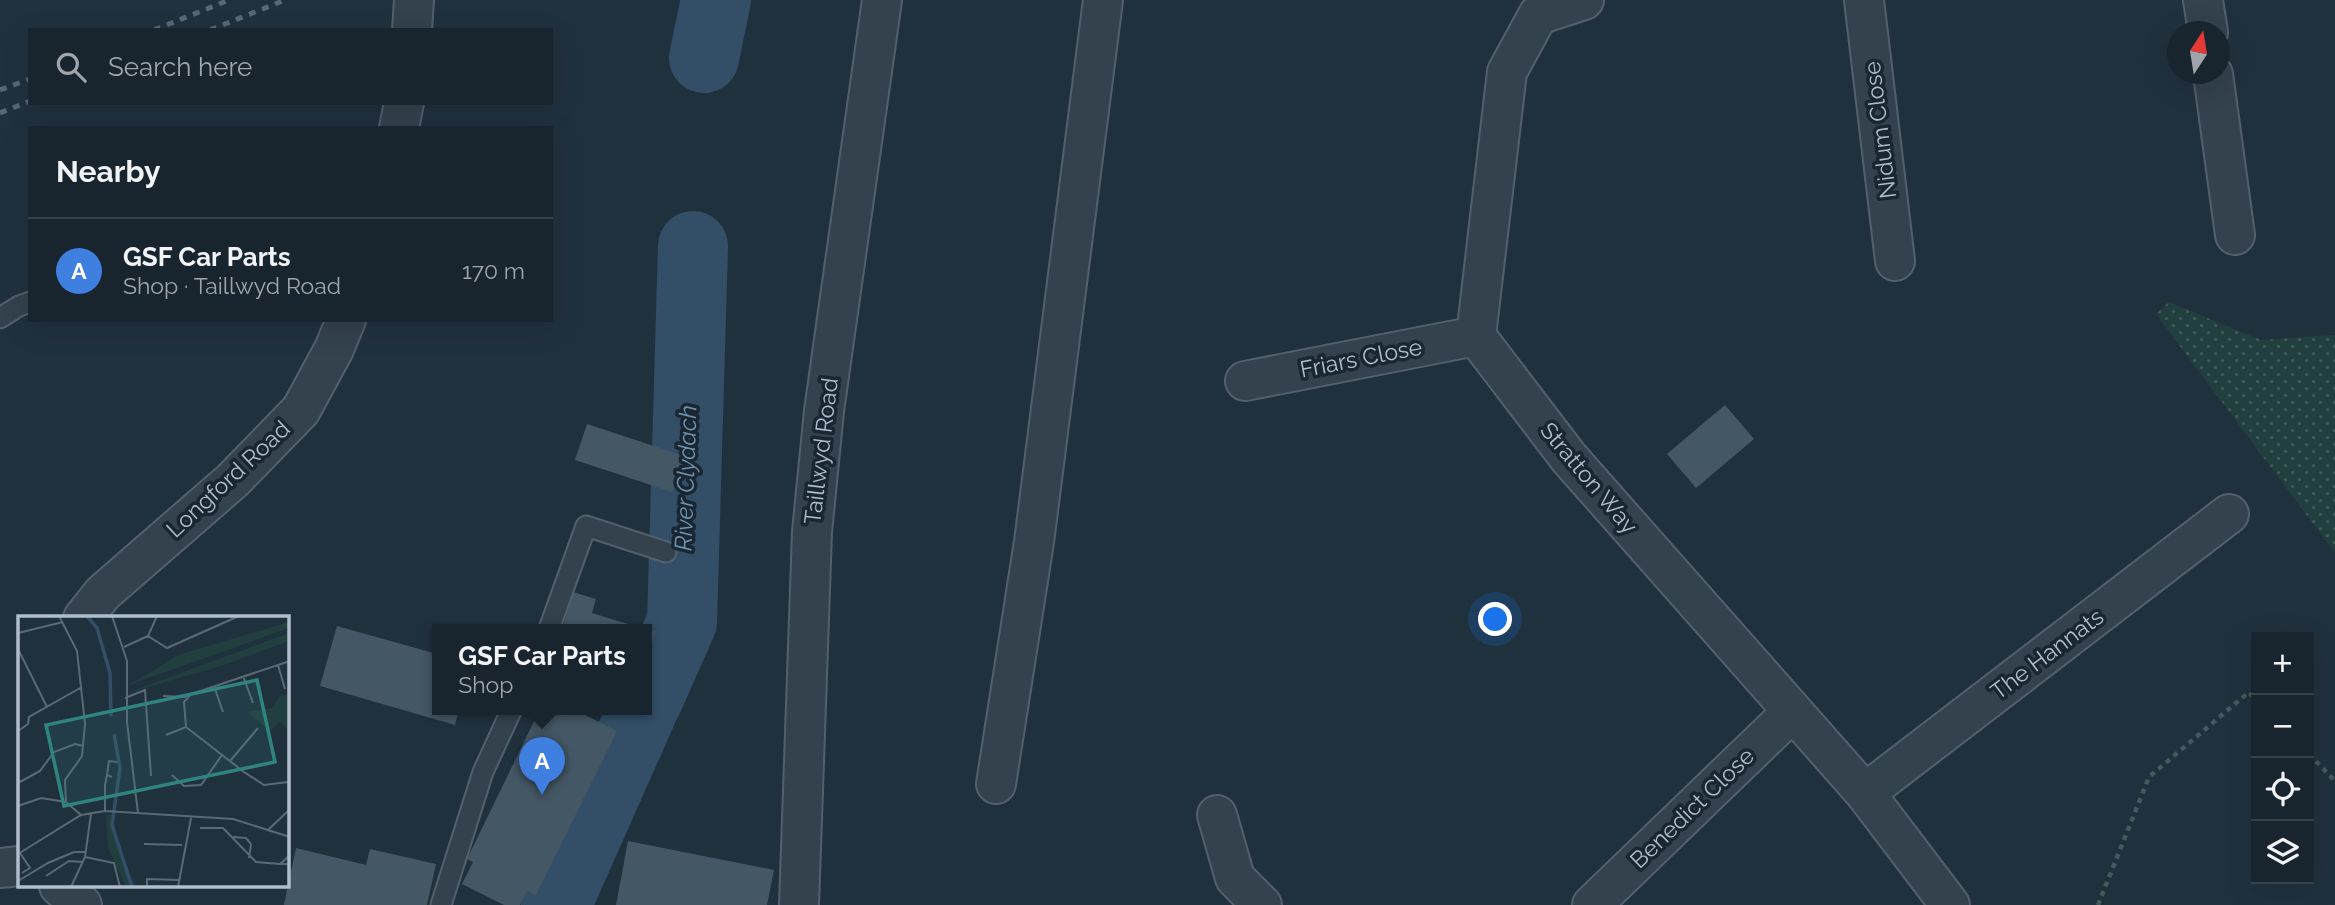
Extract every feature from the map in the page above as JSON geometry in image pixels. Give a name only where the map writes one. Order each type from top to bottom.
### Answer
[{"type":"street","points":[[412,28],[414,0]]},
{"type":"street","name":"Taillwyd Road","points":[[799,905],[811,532],[824,411],[882,0]]},
{"type":"street","points":[[996,784],[1034,542],[1103,0]]},
{"type":"street","points":[[1476,336],[1507,72],[1526,8],[1584,0]]},
{"type":"street","name":"Nidum Close","points":[[1864,0],[1895,261]]},
{"type":"street","points":[[2203,0],[2206,21]]},
{"type":"street","points":[[2214,84],[2235,235]]},
{"type":"street","points":[[399,126],[404,105]]},
{"type":"street","name":"Longford Road","points":[[85,616],[103,593],[233,480],[301,410],[334,349],[345,322]]},
{"type":"street","name":"Friars Close","points":[[1245,381],[1476,336]]},
{"type":"street","name":"Stratton Way","points":[[1476,336],[1569,458],[1865,793],[1951,905]]},
{"type":"street","name":"The Hannats","points":[[1865,793],[2229,514]]},
{"type":"street","name":"Benedict Close","points":[[1592,905],[1792,712]]},
{"type":"street","points":[[1217,815],[1235,878],[1262,905]]},
{"type":"street","points":[[0,868],[18,866]]},
{"type":"street","points":[[62,888],[82,905]]},
{"type":"lane","points":[[0,318],[28,303]]},
{"type":"lane","points":[[550,624],[586,526],[666,552]]},
{"type":"lane","points":[[441,905],[483,772],[510,715]]},
{"type":"path","points":[[2098,905],[2149,777],[2249,692],[2252,695]]},
{"type":"path","points":[[2313,758],[2335,780]]},
{"type":"green space","points":[[2169,302],[2261,340],[2335,335],[2335,553],[2156,314]]},
{"type":"building","points":[[1725,405],[1754,439],[1696,488],[1667,454]]},
{"type":"building","points":[[587,424],[684,456],[672,492],[575,460]]},
{"type":"building","points":[[573,592],[596,599],[592,613],[628,624],[563,624]]},
{"type":"building","points":[[337,626],[432,653],[432,715],[458,715],[455,725],[320,686]]},
{"type":"building","points":[[652,630],[656,631],[652,646]]},
{"type":"building","points":[[537,715],[585,715],[617,731],[536,895],[527,891],[520,905],[504,905],[462,884],[473,862],[467,859]]},
{"type":"building","points":[[628,841],[774,870],[767,905],[616,905]]},
{"type":"building","points":[[296,848],[366,865],[370,849],[436,864],[427,905],[284,905]]},
{"type":"waterway","name":"River Clydach","points":[[704,58],[716,0]]},
{"type":"waterway","name":"River Clydach","points":[[652,690],[682,622],[693,246]]},
{"type":"waterway","name":"River Clydach","points":[[556,905],[640,715]]},
{"type":"railway","points":[[159,28],[229,0]]},
{"type":"railway","points":[[215,28],[285,0]]},
{"type":"railway","points":[[0,90],[28,80]]},
{"type":"railway","points":[[0,113],[28,102]]},
{"type":"place","name":"GSF Car Parts","points":[[542,795]]}]
